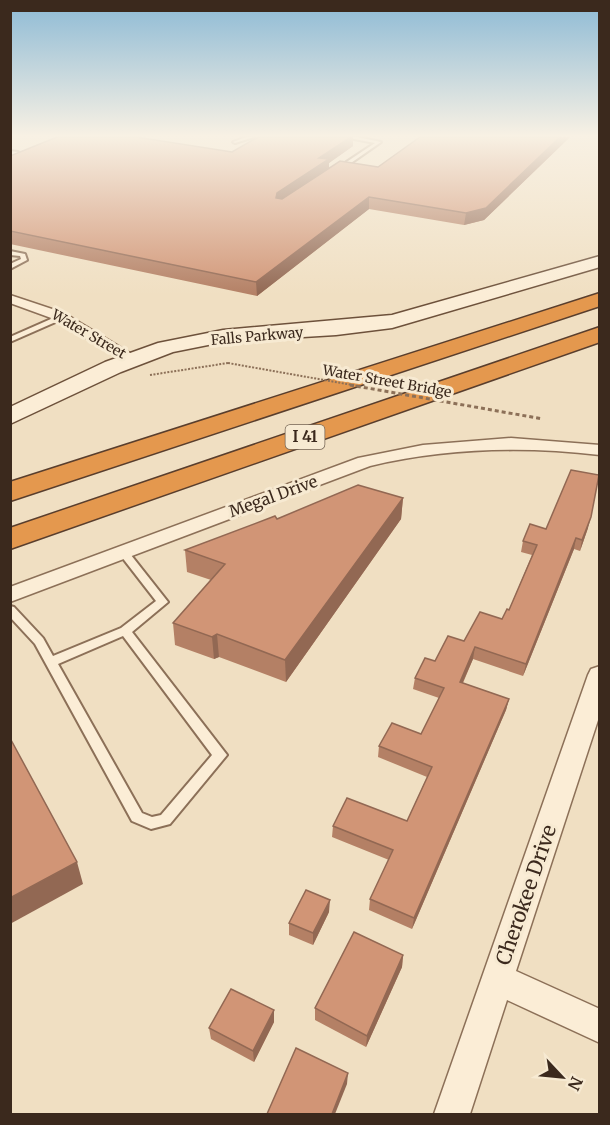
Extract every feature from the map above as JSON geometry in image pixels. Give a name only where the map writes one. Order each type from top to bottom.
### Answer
[{"type":"highway","name":"I 41","points":[[10,492],[600,299]]},
{"type":"highway","name":"I 41","points":[[10,539],[600,334]]},
{"type":"street","name":"Falls Parkway","points":[[10,417],[91,375],[160,349],[223,336],[309,332],[373,324],[426,314],[445,306],[600,261]]},
{"type":"street","name":"Water Street","points":[[10,299],[41,306],[63,317],[129,362]]},
{"type":"street","name":"Falls Parkway","points":[[10,399],[77,364],[129,362]]},
{"type":"street","name":"Megal Drive","points":[[10,595],[373,460],[448,446],[487,443],[546,444],[600,450]]},
{"type":"street","name":"Cherokee Drive","points":[[452,1114],[600,675]]},
{"type":"street","points":[[497,979],[600,1026]]},
{"type":"lane","points":[[10,253],[23,255],[24,260],[10,267]]},
{"type":"lane","points":[[10,340],[63,317]]},
{"type":"lane","points":[[51,662],[125,631],[162,602],[123,552]]},
{"type":"lane","points":[[10,610],[39,641],[136,817],[151,824],[165,820],[220,755],[125,631]]},
{"type":"path","name":"Water Street Bridge","points":[[129,362],[188,371],[210,363],[228,363],[543,419]]},
{"type":"building","points":[[10,190],[282,190],[277,193],[276,198],[282,199],[296,190],[505,190],[486,208],[466,213],[369,197],[256,282],[10,231]]},
{"type":"building","points":[[571,470],[599,475],[591,517],[582,540],[576,538],[526,664],[475,647],[460,682],[509,699],[414,918],[370,899],[393,850],[333,826],[347,798],[407,821],[432,767],[379,746],[392,723],[421,734],[444,688],[415,678],[425,658],[435,661],[448,636],[464,641],[480,612],[502,619],[507,609],[509,610],[537,545],[523,541],[530,524],[546,529]]},
{"type":"building","points":[[358,485],[403,498],[285,660],[217,634],[212,637],[173,623],[225,564],[185,550],[275,516],[277,519]]},
{"type":"building","points":[[10,738],[77,862],[10,898]]},
{"type":"building","points":[[306,890],[330,900],[313,933],[289,923]]},
{"type":"building","points":[[354,932],[403,955],[367,1036],[315,1008]]},
{"type":"building","points":[[231,989],[274,1010],[253,1051],[209,1028]]},
{"type":"building","points":[[296,1048],[348,1073],[332,1114],[267,1114]]}]
